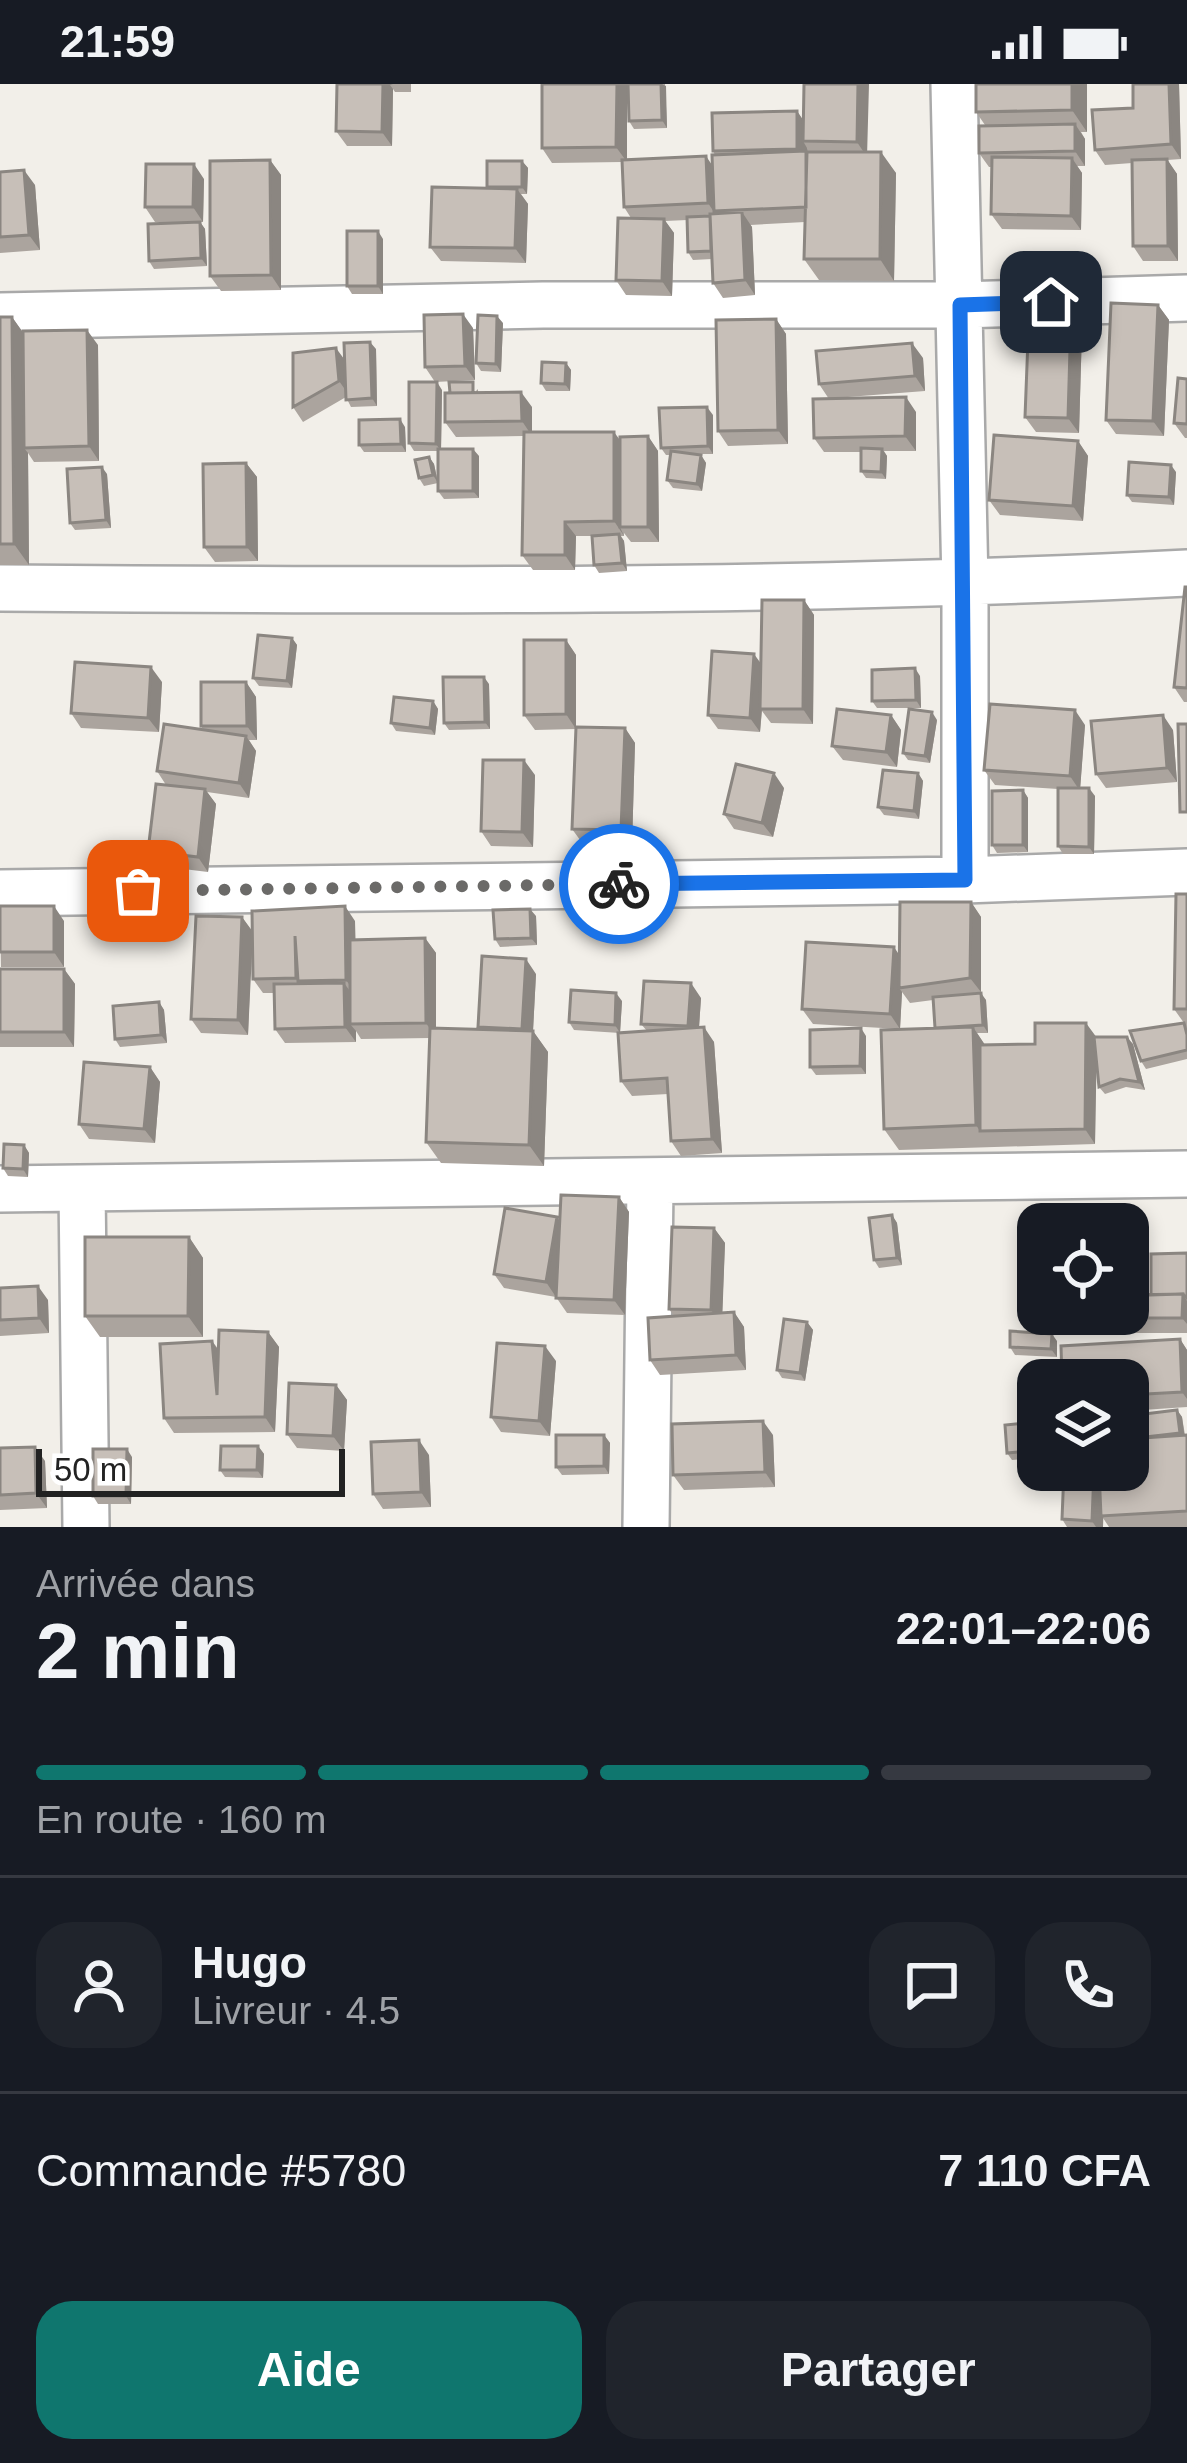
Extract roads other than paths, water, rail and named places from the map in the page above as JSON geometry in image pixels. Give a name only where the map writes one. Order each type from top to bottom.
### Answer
[{"type":"street","points":[[954,84],[965,584],[965,880]]},
{"type":"street","points":[[0,316],[1187,298]]},
{"type":"street","points":[[0,588],[358,591],[965,584],[1187,573]]},
{"type":"street","points":[[0,893],[965,880],[1187,872]]},
{"type":"street","points":[[0,1190],[1187,1174]]},
{"type":"street","points":[[646,1527],[650,1184]]},
{"type":"street","points":[[82,1188],[86,1527]]}]
